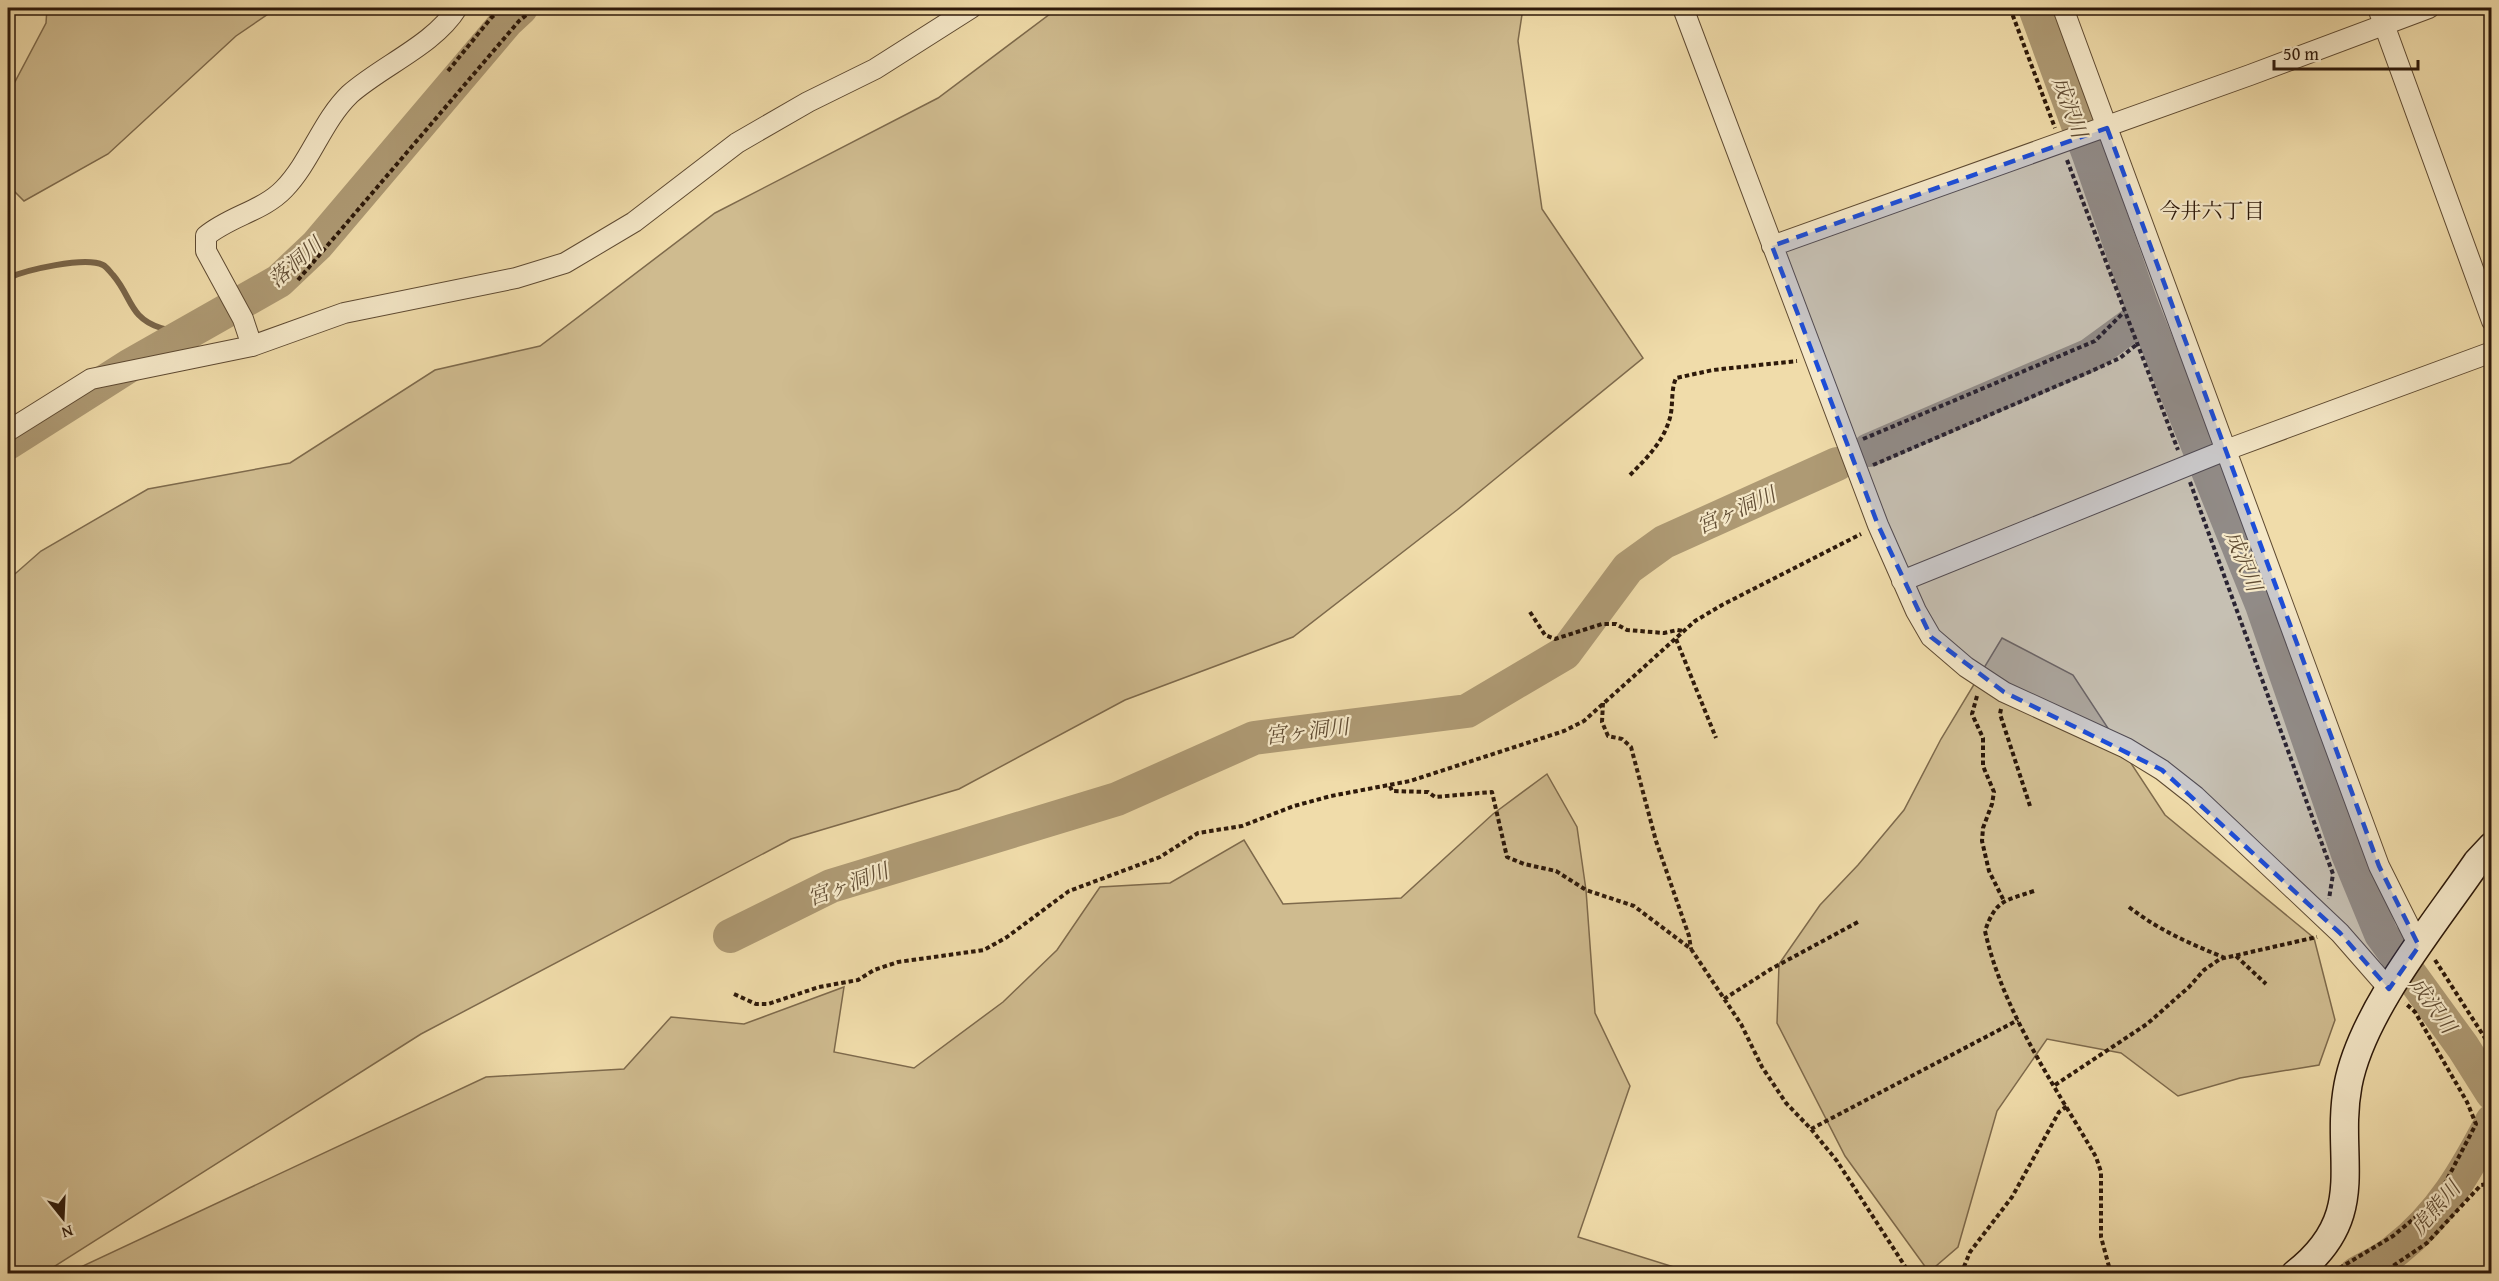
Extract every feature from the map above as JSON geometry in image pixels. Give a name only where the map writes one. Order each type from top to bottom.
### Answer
[{"type":"main road","points":[[2295,1274],[2305,1266],[2325,1242],[2338,1219],[2343,1204],[2346,1186],[2345,1109],[2350,1073],[2376,1012],[2389,989],[2477,862],[2492,846]]},
{"type":"street","points":[[252,346],[232,296],[206,250],[206,236],[219,224],[268,202],[284,189],[332,116],[350,94],[440,28],[457,8]]},
{"type":"street","points":[[8,431],[91,379],[252,346],[344,313],[516,278],[565,263],[634,222],[737,143],[808,102],[874,69],[971,8]]},
{"type":"street","points":[[1683,8],[1878,525],[1902,581],[1931,638],[1966,667],[2004,692],[2126,748],[2162,770],[2195,796],[2329,923],[2389,989]]},
{"type":"street","points":[[2063,8],[2379,866],[2419,946]]},
{"type":"street","points":[[1772,246],[2060,142],[2107,128],[2381,16],[2429,8]]},
{"type":"street","points":[[2381,16],[2492,321]]},
{"type":"street","points":[[1902,581],[2226,450],[2492,352]]},
{"type":"path","points":[[448,71],[491,18],[502,8]]},
{"type":"path","points":[[298,280],[519,21],[535,8]]},
{"type":"path","points":[[1848,446],[2095,341],[2124,311],[2185,467],[2333,874],[2329,923],[2325,935],[2226,958],[2204,970],[2190,987],[2147,1024],[2055,1085]]},
{"type":"path","points":[[1858,471],[2087,373],[2120,358],[2136,345]]},
{"type":"path","points":[[1630,475],[1653,452],[1670,420],[1672,389],[1677,378],[1713,370],[1815,359]]},
{"type":"path","points":[[734,994],[756,1004],[768,1004],[819,987],[858,980],[874,970],[898,962],[984,950],[1007,937],[1069,891],[1160,857],[1198,833],[1242,826],[1294,806],[1331,796],[1390,786],[1504,753],[1564,732],[1584,721],[1684,631],[1722,605],[1878,525]]},
{"type":"path","points":[[1530,612],[1545,635],[1555,639],[1597,626],[1616,624],[1627,630],[1664,633],[1684,631]]},
{"type":"path","points":[[1676,638],[1716,738]]},
{"type":"path","points":[[1983,678],[1972,714],[1983,738],[1983,766],[1994,792],[1983,828],[1982,841],[1989,871],[2004,901]]},
{"type":"path","points":[[2004,692],[2000,714],[2030,806]]},
{"type":"path","points":[[1603,703],[1602,722],[1608,736],[1622,740],[1631,747],[1656,841],[1689,936],[1690,949]]},
{"type":"path","points":[[1390,786],[1392,791],[1428,792],[1435,797],[1492,792],[1507,857],[1524,864],[1556,871],[1586,890],[1634,906],[1690,949],[1741,1024],[1762,1067],[1786,1103],[1837,1161],[1910,1274]]},
{"type":"path","points":[[2034,891],[2004,901],[1994,908],[1985,931],[2006,994],[2018,1020],[2101,1172],[2101,1237],[2111,1274]]},
{"type":"path","points":[[2129,907],[2151,924],[2176,938],[2226,958]]},
{"type":"path","points":[[1724,999],[1771,969],[1858,922]]},
{"type":"path","points":[[2419,946],[2432,955],[2492,1050]]},
{"type":"path","points":[[2236,956],[2266,984]]},
{"type":"path","points":[[2330,1274],[2393,1236],[2423,1211],[2442,1189],[2476,1124],[2467,1102],[2415,1012],[2389,989]]},
{"type":"path","points":[[1811,1129],[2018,1020]]},
{"type":"path","points":[[1961,1274],[1970,1252],[2012,1197],[2059,1112],[2067,1106]]},
{"type":"path","points":[[2381,1274],[2427,1243],[2481,1185],[2487,1184],[2492,1187]]},
{"type":"highlighted area","points":[[2107,128],[2379,866],[2419,946],[2389,989],[2340,933],[2162,770],[2004,692],[1931,637],[1878,525],[1772,246]]},
{"type":"shaded area","points":[[47,8],[277,8],[236,36],[108,154],[24,201],[8,185],[8,95],[46,23]]},
{"type":"shaded area","points":[[1058,8],[1523,8],[1518,41],[1542,209],[1643,358],[1457,510],[1293,637],[1125,700],[959,789],[791,839],[421,1034],[44,1273],[8,1273],[8,580],[41,551],[148,489],[290,463],[435,370],[540,346],[715,213],[938,98]]},
{"type":"shaded area","points":[[2002,638],[2073,675],[2165,815],[2314,938],[2335,1020],[2319,1065],[2240,1078],[2178,1096],[2121,1053],[2047,1039],[1997,1111],[1958,1247],[1929,1272],[1845,1156],[1777,1023],[1779,964],[1820,905],[1858,865],[1904,810],[1941,739]]},
{"type":"shaded area","points":[[1547,774],[1577,827],[1586,890],[1595,1013],[1630,1086],[1578,1237],[1677,1268],[1676,1273],[68,1273],[486,1077],[624,1069],[671,1017],[744,1024],[844,987],[834,1052],[914,1068],[1003,1002],[1057,950],[1100,887],[1170,883],[1244,840],[1283,904],[1401,898],[1493,814]]},
{"type":"waterway","name":"落洞川","points":[[8,443],[129,366],[279,281],[317,245],[507,21],[521,8]]},
{"type":"waterway","name":"成沢川","points":[[2035,8],[2141,304],[2262,605],[2348,854],[2381,934],[2463,1047],[2492,1093]]},
{"type":"waterway","points":[[8,278],[56,265],[94,263],[107,268],[137,313],[151,324],[173,329],[211,320]]},
{"type":"waterway","name":"宮ヶ洞川","points":[[1869,450],[2090,355],[2138,320],[2141,304]]},
{"type":"waterway","name":"宮ヶ洞川","points":[[730,936],[831,886],[1117,799],[1254,738],[1467,711],[1565,653],[1628,568],[1664,542],[1837,464]]},
{"type":"waterway","name":"虎熊川","points":[[2356,1274],[2392,1254],[2426,1222],[2462,1175],[2492,1121]]},
{"type":"district","name":"今井六丁目","points":[[2212,210]]}]
